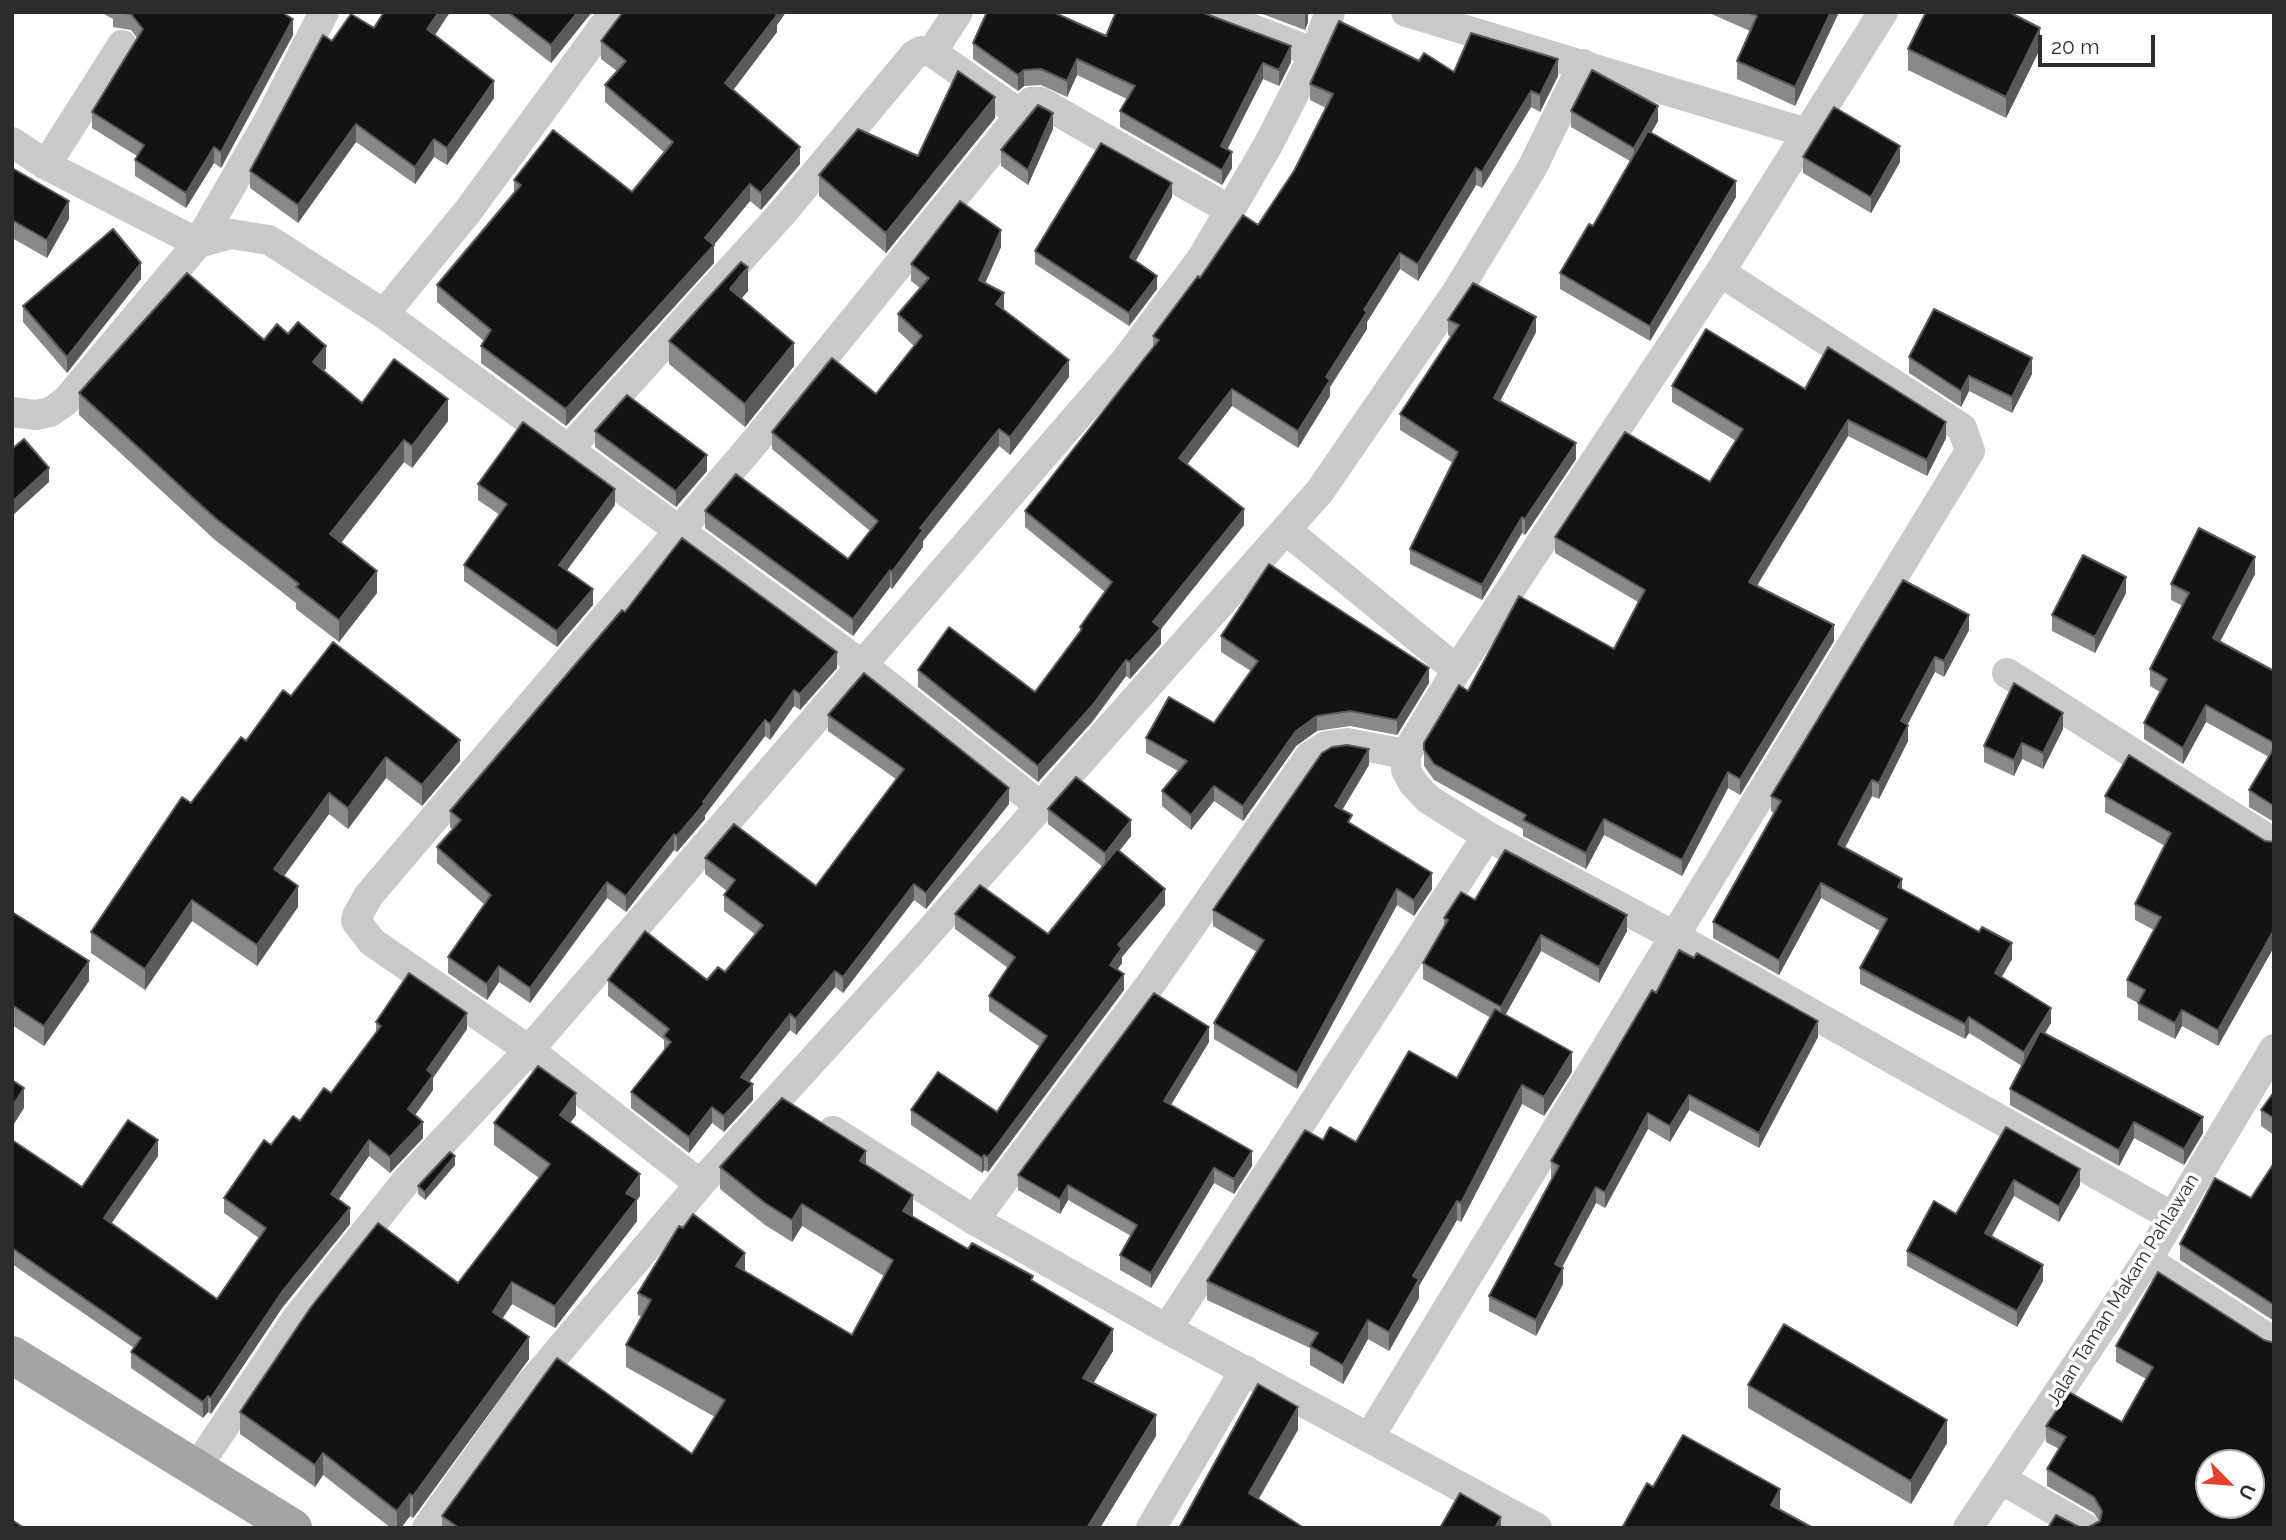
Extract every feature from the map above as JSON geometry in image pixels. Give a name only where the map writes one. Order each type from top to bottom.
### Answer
[{"type":"main road","points":[[12,1356],[293,1528]]},
{"type":"street","points":[[12,412],[43,414],[66,401],[198,243],[268,122],[324,12]]},
{"type":"street","points":[[384,314],[468,211],[614,12]]},
{"type":"street","points":[[932,52],[958,12]]},
{"type":"street","points":[[1208,12],[1315,53]]},
{"type":"street","points":[[197,1467],[297,1318],[407,1180],[528,1050],[1126,360],[1202,258],[1268,145],[1315,53],[1330,12]]},
{"type":"street","points":[[1406,12],[1807,133]]},
{"type":"street","points":[[1883,12],[1720,272],[1457,670],[1406,754],[1406,770],[1413,783],[1428,799],[1487,836],[1676,937],[2171,1216]]},
{"type":"street","points":[[46,165],[122,45]]},
{"type":"street","points":[[568,450],[784,211],[914,55],[921,51],[932,52],[1020,114]]},
{"type":"street","points":[[427,1528],[523,1393],[700,1184],[798,1109],[1039,805],[1320,491],[1456,293],[1532,168],[1583,64]]},
{"type":"street","points":[[700,1184],[528,1050],[372,942],[356,921],[357,916],[369,895],[759,436],[1031,102],[1041,102],[1230,210]]},
{"type":"street","points":[[12,142],[46,165],[198,243],[230,234],[270,240],[384,314],[861,664],[1039,805]]},
{"type":"street","points":[[1370,1436],[1970,451],[1962,428],[1720,272]]},
{"type":"street","points":[[1287,531],[1457,670]]},
{"type":"street","points":[[2007,673],[2274,843]]},
{"type":"street","points":[[974,1220],[1152,982],[1310,756],[1326,746],[1347,743],[1406,754]]},
{"type":"street","points":[[1167,1329],[1487,836]]},
{"type":"street","name":"Jalan Taman Makam Pahlawan","points":[[1968,1528],[2147,1260],[2171,1216],[2274,1049]]},
{"type":"street","points":[[798,1109],[974,1220],[1167,1329],[1537,1528]]},
{"type":"street","points":[[2147,1260],[2274,1342]]},
{"type":"street","points":[[1151,1528],[1245,1370]]},
{"type":"street","points":[[2001,1479],[2085,1528]]},
{"type":"building","points":[[117,12],[281,12],[293,19],[221,152],[214,147],[186,193],[135,160],[144,145],[92,112],[143,29],[131,14]]},
{"type":"building","points":[[384,12],[439,12],[427,29],[494,81],[447,148],[434,139],[415,167],[356,124],[298,205],[250,171],[323,35],[332,41],[351,14],[374,28]]},
{"type":"building","points":[[508,12],[578,12],[551,45]]},
{"type":"building","points":[[623,12],[774,12],[777,15],[725,83],[800,147],[761,193],[750,184],[705,238],[714,245],[566,409],[481,346],[491,330],[437,285],[521,185],[514,180],[553,130],[632,192],[673,142],[605,85],[626,61],[601,41]]},
{"type":"building","points":[[987,12],[1053,12],[1106,36],[1116,12],[1201,12],[1291,46],[1279,70],[1263,63],[1221,146],[1232,152],[1222,170],[1120,111],[1135,86],[1077,59],[1067,81],[1041,69],[1024,70],[1018,75],[973,43]]},
{"type":"building","points":[[1748,12],[1831,12],[1795,87],[1737,61],[1757,16]]},
{"type":"building","points":[[1926,12],[2009,12],[2040,28],[2006,97],[1908,49]]},
{"type":"building","points":[[1339,21],[1419,61],[1424,53],[1454,72],[1471,33],[1558,59],[1540,95],[1531,91],[1482,172],[1476,168],[1418,264],[1400,253],[1364,310],[1367,312],[1326,377],[1330,380],[1298,431],[1232,389],[1179,458],[1244,509],[1153,622],[1161,628],[1130,662],[1126,660],[1092,706],[1038,766],[918,670],[949,627],[1035,692],[1082,629],[1080,627],[1112,582],[1025,511],[1159,340],[1153,336],[1198,276],[1200,278],[1243,215],[1258,225],[1294,171],[1333,94],[1310,84]]},
{"type":"building","points":[[1592,70],[1658,106],[1634,148],[1571,111]]},
{"type":"building","points":[[958,71],[995,97],[886,233],[819,175],[858,129],[918,156]]},
{"type":"building","points":[[1038,105],[1053,113],[1028,170],[1001,150]]},
{"type":"building","points":[[1834,107],[1900,146],[1871,197],[1803,157]]},
{"type":"building","points":[[1648,131],[1736,181],[1650,326],[1560,273],[1589,224],[1593,226]]},
{"type":"building","points":[[1101,143],[1172,183],[1130,257],[1157,276],[1129,313],[1035,251]]},
{"type":"building","points":[[12,168],[69,201],[47,240],[12,220]]},
{"type":"building","points":[[960,201],[1001,230],[979,280],[1004,293],[996,304],[1069,360],[1010,437],[999,429],[920,528],[923,530],[853,619],[705,511],[736,474],[848,559],[878,521],[772,432],[832,358],[876,394],[922,336],[898,314],[929,278],[911,264]]},
{"type":"building","points":[[113,229],[141,263],[67,357],[23,306]]},
{"type":"building","points":[[741,262],[748,267],[730,289],[794,343],[745,404],[669,341]]},
{"type":"building","points":[[187,273],[264,340],[277,324],[288,334],[298,322],[326,346],[313,362],[362,403],[394,359],[448,399],[412,446],[404,440],[330,534],[377,571],[339,620],[296,587],[299,584],[215,518],[79,393]]},
{"type":"building","points":[[1473,283],[1536,317],[1494,398],[1576,443],[1525,519],[1522,517],[1482,585],[1410,549],[1458,452],[1400,414],[1459,325],[1448,320]]},
{"type":"building","points":[[1934,309],[2032,358],[2012,397],[1969,376],[1961,391],[1909,357]]},
{"type":"building","points":[[1706,329],[1805,389],[1828,347],[1946,422],[1927,460],[1848,420],[1749,582],[1834,625],[1740,779],[1728,772],[1682,860],[1604,819],[1586,853],[1523,820],[1526,815],[1434,764],[1424,750],[1424,743],[1459,685],[1468,691],[1519,596],[1614,649],[1645,590],[1555,537],[1625,432],[1710,482],[1743,429],[1672,386]]},
{"type":"building","points":[[627,395],[707,455],[676,491],[595,431]]},
{"type":"building","points":[[523,422],[615,489],[559,565],[593,589],[557,631],[464,565],[507,504],[478,484]]},
{"type":"building","points":[[24,439],[49,468],[12,502],[12,449]]},
{"type":"building","points":[[2199,528],[2255,557],[2213,638],[2274,671],[2274,743],[2206,705],[2183,748],[2144,723],[2167,679],[2150,669],[2189,593],[2171,584]]},
{"type":"building","points":[[682,538],[837,652],[800,694],[794,690],[770,724],[765,720],[703,802],[705,803],[677,836],[674,834],[626,896],[607,882],[530,988],[499,966],[487,984],[448,957],[491,895],[437,847],[461,820],[450,811],[622,610],[625,612]]},
{"type":"building","points":[[2083,555],[2126,577],[2095,637],[2052,615]]},
{"type":"building","points":[[1269,564],[1429,668],[1397,720],[1350,711],[1317,716],[1296,731],[1243,806],[1214,786],[1191,815],[1162,791],[1187,761],[1146,738],[1169,697],[1214,723],[1258,661],[1221,636]]},
{"type":"building","points":[[1903,580],[1969,615],[1944,661],[1935,657],[1901,721],[1908,725],[1879,783],[1872,780],[1838,844],[1902,879],[1898,887],[1979,932],[1982,927],[2012,943],[1995,973],[2051,1008],[2024,1052],[1969,1017],[1965,1024],[1860,968],[1887,919],[1821,883],[1779,960],[1713,922],[1781,801],[1771,796]]},
{"type":"building","points":[[333,642],[460,740],[422,785],[386,757],[348,808],[329,793],[274,869],[298,886],[257,945],[192,900],[145,969],[91,932],[182,797],[191,803],[241,737],[246,741],[283,690],[291,696]]},
{"type":"building","points":[[864,673],[1009,788],[926,893],[914,884],[843,977],[835,971],[796,1019],[790,1014],[741,1077],[753,1084],[724,1116],[712,1107],[689,1137],[631,1092],[671,1042],[664,1036],[669,1029],[608,980],[645,931],[707,980],[718,967],[725,972],[763,925],[724,895],[735,880],[705,858],[734,824],[816,886],[904,769],[828,715]]},
{"type":"building","points":[[2014,683],[2063,713],[2043,753],[2022,743],[2014,760],[1984,746]]},
{"type":"building","points":[[1347,745],[1369,749],[1335,806],[1352,815],[1348,822],[1432,873],[1414,900],[1397,889],[1297,1073],[1214,1023],[1264,940],[1213,910],[1322,753],[1332,747]]},
{"type":"building","points":[[2274,748],[2274,806],[2249,790]]},
{"type":"building","points":[[2129,755],[2265,841],[2274,842],[2274,930],[2218,1030],[2182,1010],[2175,1023],[2138,1003],[2145,990],[2127,980],[2161,917],[2135,904],[2171,833],[2105,796]]},
{"type":"building","points":[[1076,777],[1131,820],[1105,853],[1048,809]]},
{"type":"building","points":[[1117,849],[1165,889],[1118,945],[1122,948],[1110,965],[1124,974],[988,1157],[984,1155],[982,1158],[911,1110],[938,1072],[997,1112],[1047,1036],[989,996],[1015,957],[955,914],[980,885],[1048,934]]},
{"type":"building","points":[[1505,850],[1627,915],[1599,967],[1541,935],[1501,1007],[1423,963],[1448,920],[1444,918],[1461,892],[1475,900]]},
{"type":"building","points":[[12,912],[89,961],[44,1026],[12,1005]]},
{"type":"building","points":[[1679,950],[1694,958],[1697,953],[1818,1021],[1759,1133],[1689,1095],[1670,1126],[1648,1113],[1605,1192],[1596,1187],[1555,1264],[1563,1268],[1536,1320],[1489,1296],[1559,1166],[1551,1161],[1652,990],[1656,993]]},
{"type":"building","points":[[409,973],[467,1013],[427,1070],[433,1075],[408,1109],[423,1122],[390,1157],[369,1140],[331,1194],[350,1208],[282,1292],[211,1398],[208,1396],[203,1402],[131,1352],[141,1338],[12,1248],[12,1140],[82,1187],[128,1120],[158,1140],[104,1218],[217,1299],[266,1228],[224,1198],[264,1140],[271,1145],[293,1116],[300,1121],[324,1088],[331,1093],[381,1026],[376,1022]]},
{"type":"building","points":[[1154,993],[1209,1027],[1164,1101],[1252,1151],[1234,1179],[1214,1168],[1151,1273],[1120,1255],[1137,1225],[1068,1185],[1060,1199],[1018,1175]]},
{"type":"building","points":[[1495,1009],[1572,1052],[1544,1097],[1522,1085],[1461,1203],[1457,1201],[1413,1276],[1419,1279],[1389,1332],[1368,1320],[1343,1365],[1310,1346],[1318,1333],[1207,1281],[1305,1130],[1323,1140],[1330,1127],[1356,1142],[1409,1051],[1457,1078]]},
{"type":"building","points":[[2040,1031],[2203,1117],[2184,1149],[2134,1122],[2119,1150],[2010,1089]]},
{"type":"building","points":[[538,1066],[576,1093],[560,1115],[640,1174],[626,1193],[637,1199],[555,1306],[512,1282],[493,1312],[529,1337],[413,1496],[410,1494],[397,1511],[323,1453],[315,1465],[240,1412],[311,1307],[378,1223],[458,1283],[550,1164],[494,1123]]},
{"type":"building","points":[[12,1080],[24,1088],[12,1107]]},
{"type":"building","points":[[2274,1092],[2274,1118],[2261,1110]]},
{"type":"building","points":[[782,1098],[866,1151],[860,1161],[913,1195],[903,1211],[968,1249],[972,1243],[1033,1276],[1031,1280],[1113,1329],[1083,1378],[1156,1415],[1087,1528],[459,1528],[442,1516],[557,1358],[692,1454],[725,1400],[626,1345],[651,1300],[638,1293],[679,1226],[683,1228],[693,1214],[745,1253],[736,1266],[852,1335],[893,1260],[802,1204],[792,1220],[765,1203],[720,1167]]},
{"type":"building","points":[[2006,1127],[2080,1169],[2059,1206],[2014,1180],[1985,1233],[2043,1265],[2017,1311],[1907,1251],[1934,1201],[1956,1214]]},
{"type":"building","points":[[450,1152],[455,1156],[425,1192],[418,1186]]},
{"type":"building","points":[[2274,1163],[2274,1305],[2180,1244],[2215,1178],[2251,1198]]},
{"type":"building","points":[[2158,1272],[2264,1340],[2274,1343],[2274,1528],[2087,1528],[2100,1521],[2102,1511],[2094,1497],[2047,1469],[2066,1437],[2046,1426],[2069,1392],[2122,1422],[2153,1367],[2116,1346]]},
{"type":"building","points":[[1784,1324],[1947,1420],[1911,1481],[1748,1385]]},
{"type":"building","points":[[1258,1384],[1298,1407],[1249,1493],[1304,1528],[1179,1528]]},
{"type":"building","points":[[1683,1435],[1780,1489],[1771,1505],[1813,1528],[1622,1528],[1647,1483],[1653,1487]]},
{"type":"building","points":[[1460,1493],[1501,1517],[1495,1528],[1440,1528]]},
{"type":"building","points":[[2056,1515],[2081,1528],[2048,1528]]},
{"type":"building","points":[[12,1520],[24,1528],[12,1528]]}]
